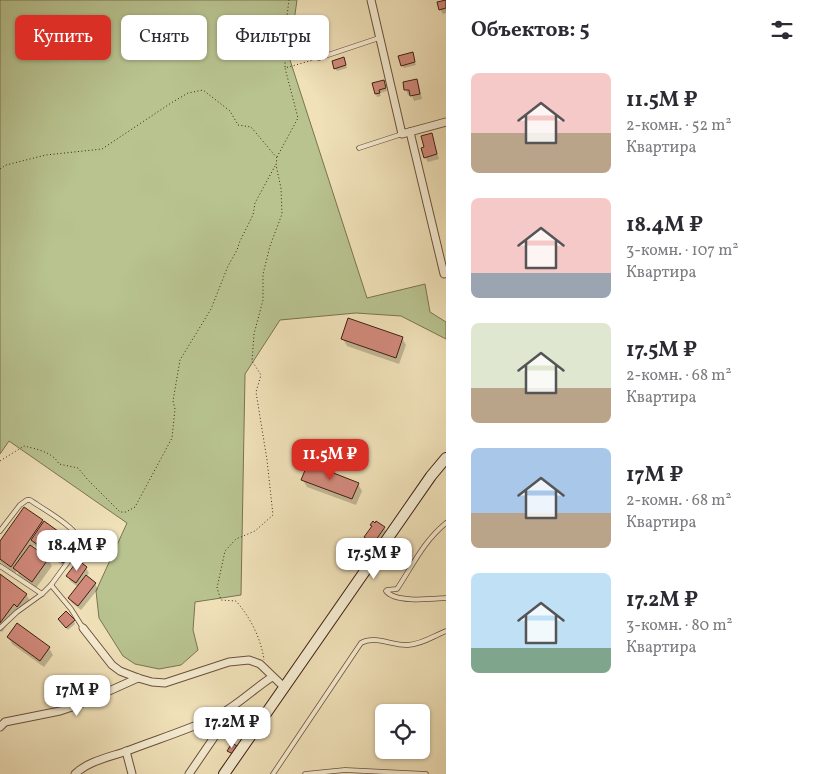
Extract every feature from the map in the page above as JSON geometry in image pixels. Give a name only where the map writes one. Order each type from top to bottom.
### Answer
[{"type":"main road","points":[[224,774],[428,480],[446,458]]},
{"type":"street","points":[[371,0],[402,134],[446,122]]},
{"type":"street","points":[[410,132],[444,274]]},
{"type":"street","points":[[83,628],[112,665],[120,672],[138,678],[165,683],[229,662],[244,660],[256,662],[285,688]]},
{"type":"street","points":[[75,774],[81,768],[213,718],[236,705],[272,676]]},
{"type":"street","points":[[0,727],[5,722],[60,711],[78,705],[138,678]]},
{"type":"street","points":[[189,774],[236,705]]},
{"type":"street","points":[[126,752],[132,774]]},
{"type":"lane","points":[[329,55],[379,38]]},
{"type":"lane","points":[[359,148],[402,134]]},
{"type":"lane","points":[[0,531],[20,505],[30,500],[76,533],[82,541],[82,544],[51,585],[0,628]]},
{"type":"lane","points":[[446,523],[429,538],[397,589],[386,591],[390,595],[410,599],[446,598]]},
{"type":"lane","points":[[0,566],[42,594]]},
{"type":"lane","points":[[51,585],[71,609],[83,628]]},
{"type":"lane","points":[[273,774],[361,643],[370,640],[401,645],[416,644],[446,631]]},
{"type":"lane","points":[[305,774],[345,770],[426,774]]},
{"type":"path","points":[[267,670],[263,652],[248,615],[236,600],[221,600],[217,588],[225,551],[236,539],[255,531],[273,515],[267,460],[256,392],[261,375],[252,361],[254,334],[263,300],[263,274],[270,246],[282,214],[281,188],[276,165],[277,158],[298,118],[285,68],[286,24],[289,0]]},
{"type":"path","points":[[285,68],[312,60]]},
{"type":"path","points":[[0,169],[6,165],[46,155],[102,149],[188,93],[204,90],[230,111],[238,125],[251,127],[277,158]]},
{"type":"path","points":[[0,461],[24,446],[40,449],[56,458],[59,464],[78,468],[120,512],[126,512],[135,507],[172,438],[175,409],[173,401],[180,360],[211,309],[228,266],[253,214],[255,203],[276,165]]},
{"type":"green space","points":[[0,0],[297,0],[295,15],[217,15],[217,60],[290,60],[367,298],[425,284],[430,312],[446,322],[446,339],[401,316],[356,313],[280,320],[245,374],[241,595],[195,602],[193,630],[198,650],[181,665],[159,669],[135,664],[123,656],[99,618],[96,591],[127,523],[9,441],[0,454]]},
{"type":"building","points":[[446,0],[446,8],[439,10],[437,2]]},
{"type":"building","points":[[413,52],[415,62],[401,66],[398,56]]},
{"type":"building","points":[[344,57],[346,65],[334,69],[332,61]]},
{"type":"building","points":[[417,79],[420,94],[410,96],[409,90],[404,90],[403,82]]},
{"type":"building","points":[[384,80],[386,88],[379,90],[380,93],[375,94],[372,83]]},
{"type":"building","points":[[432,133],[437,154],[424,158],[421,148],[424,147],[421,136]]},
{"type":"building","points":[[348,318],[403,337],[396,358],[341,339]]},
{"type":"building","points":[[308,463],[359,483],[352,499],[301,480]]},
{"type":"building","points":[[24,507],[43,520],[11,567],[0,559],[0,541]]},
{"type":"building","points":[[44,521],[76,544],[63,563],[31,540]]},
{"type":"building","points":[[373,521],[385,527],[373,544],[364,537],[372,526],[370,525]]},
{"type":"building","points":[[30,545],[49,558],[32,582],[13,568]]},
{"type":"building","points":[[78,560],[87,567],[76,583],[66,576]]},
{"type":"building","points":[[0,574],[27,594],[17,607],[14,604],[0,623]]},
{"type":"building","points":[[86,575],[96,583],[78,606],[68,598]]},
{"type":"building","points":[[66,611],[75,620],[66,628],[58,619]]},
{"type":"building","points":[[17,623],[50,647],[40,661],[7,637]]},
{"type":"building","points":[[232,743],[237,746],[233,754],[227,751]]}]
